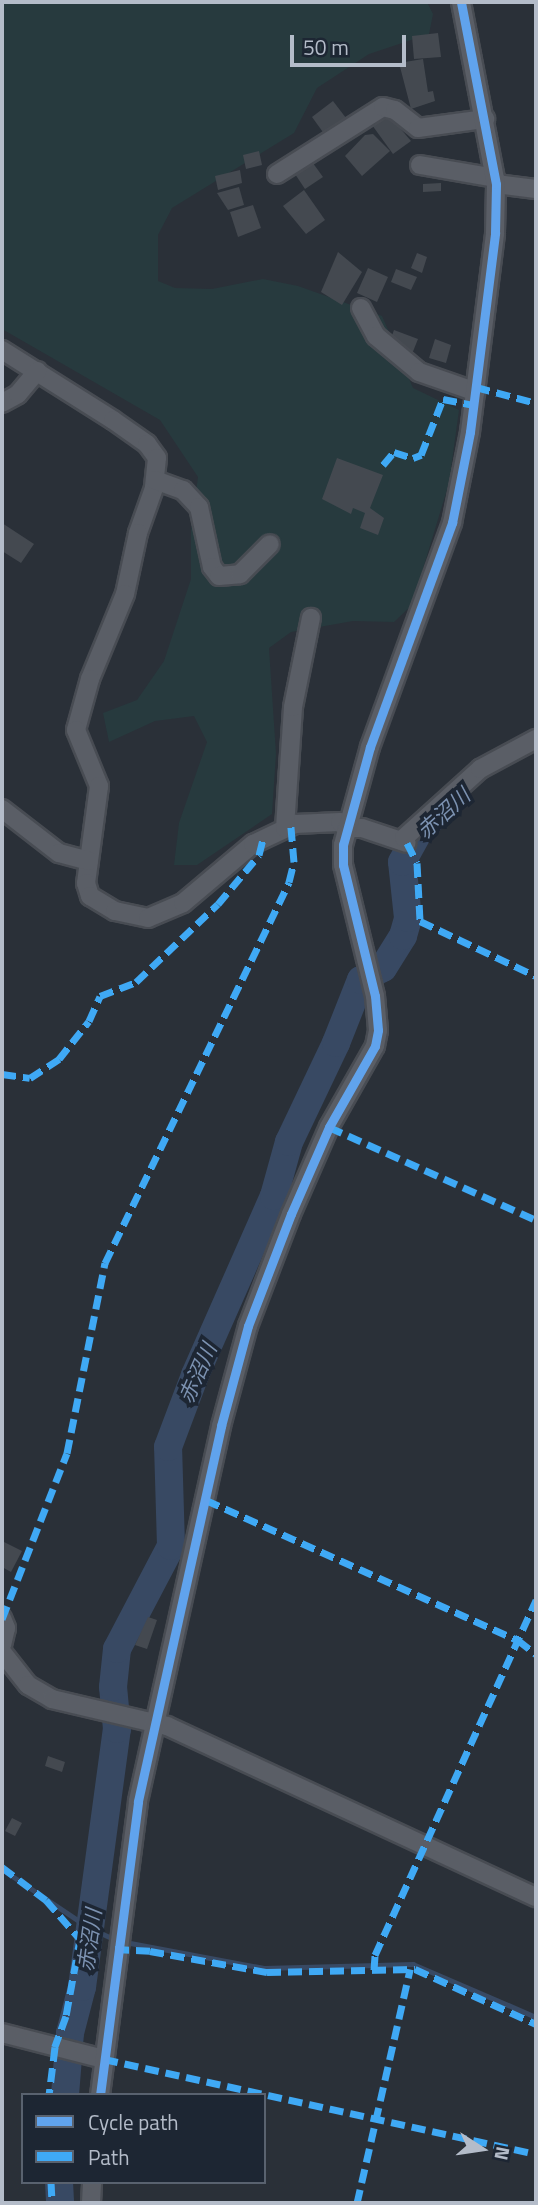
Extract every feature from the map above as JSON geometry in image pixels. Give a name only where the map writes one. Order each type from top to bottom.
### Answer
[{"type":"street","points":[[100,2093],[116,1941],[155,1722],[221,1426],[248,1326],[309,1171],[375,1046],[375,996],[342,864],[346,828],[370,747],[452,523],[476,392],[493,263],[496,181],[461,2]]},
{"type":"street","points":[[277,173],[383,107],[395,110],[418,128],[485,119]]},
{"type":"street","points":[[421,165],[536,189]]},
{"type":"street","points":[[361,308],[376,336],[418,372],[476,392]]},
{"type":"street","points":[[2,349],[147,444],[157,458],[155,480],[125,594],[90,679],[76,730],[99,786],[86,883],[90,896],[115,911],[148,918],[183,903],[253,844],[285,828],[315,821],[340,822],[346,828],[405,841],[480,769],[536,739]]},
{"type":"street","points":[[2,403],[18,394],[37,371]]},
{"type":"street","points":[[155,480],[183,490],[199,507],[212,567],[219,576],[240,574],[271,544]]},
{"type":"street","points":[[285,828],[293,707],[311,618]]},
{"type":"street","points":[[2,809],[59,853],[89,862]]},
{"type":"street","points":[[2,1618],[6,1628],[2,1645]]},
{"type":"street","points":[[2,1652],[27,1685],[51,1699],[155,1722],[536,1897]]},
{"type":"street","points":[[2,2033],[104,2059]]},
{"type":"street","points":[[91,2203],[92,2184]]},
{"type":"green space","points":[[2,2],[427,2],[433,14],[429,34],[369,54],[317,88],[294,133],[172,208],[158,235],[158,281],[175,288],[212,289],[263,279],[298,286],[382,316],[413,388],[459,410],[449,483],[412,605],[394,622],[353,621],[291,632],[269,648],[276,754],[272,814],[197,865],[174,865],[179,823],[207,742],[194,716],[155,721],[109,742],[103,713],[137,700],[164,661],[191,579],[191,530],[198,477],[160,420],[2,329]]},
{"type":"building","points":[[438,33],[441,57],[414,59],[412,36]]},
{"type":"building","points":[[423,59],[428,92],[433,91],[435,101],[411,109],[399,63]]},
{"type":"building","points":[[333,101],[346,118],[325,135],[312,117]]},
{"type":"building","points":[[388,114],[411,141],[393,154],[372,125],[372,121]]},
{"type":"building","points":[[373,134],[390,151],[362,176],[345,156],[365,135]]},
{"type":"building","points":[[259,151],[262,165],[246,169],[243,155]]},
{"type":"building","points":[[310,159],[323,177],[305,189],[293,171]]},
{"type":"building","points":[[240,170],[242,183],[218,190],[215,176]]},
{"type":"building","points":[[441,183],[441,191],[423,192],[423,184]]},
{"type":"building","points":[[239,187],[244,205],[228,210],[217,193]]},
{"type":"building","points":[[304,190],[325,220],[306,234],[283,206]]},
{"type":"building","points":[[253,205],[261,228],[238,237],[230,212]]},
{"type":"building","points":[[338,252],[362,272],[342,305],[321,292]]},
{"type":"building","points":[[417,253],[427,257],[422,273],[411,268]]},
{"type":"building","points":[[368,268],[388,277],[377,302],[357,293]]},
{"type":"building","points":[[396,269],[417,277],[411,290],[391,282]]},
{"type":"building","points":[[394,330],[418,339],[412,354],[390,341]]},
{"type":"building","points":[[435,339],[451,345],[446,363],[429,358]]},
{"type":"building","points":[[337,458],[383,475],[370,508],[384,518],[378,535],[360,528],[365,513],[353,508],[351,514],[322,499]]},
{"type":"building","points":[[2,523],[34,544],[21,563],[2,551]]},
{"type":"building","points":[[4,1542],[22,1551],[11,1572],[2,1567]]},
{"type":"building","points":[[148,1617],[157,1620],[147,1649],[135,1645]]},
{"type":"building","points":[[48,1756],[65,1762],[62,1772],[45,1766]]},
{"type":"building","points":[[12,1818],[22,1823],[15,1836],[5,1831]]},
{"type":"waterway","name":"赤沼川","points":[[65,2093],[70,2033],[82,1987],[117,1729],[113,1687],[117,1649],[171,1546],[168,1447],[195,1375],[274,1196],[289,1142],[336,1043],[361,980],[383,968],[403,936],[408,918],[402,862],[420,829],[429,822]]},
{"type":"waterway","points":[[2,1869],[88,1927],[116,1940]]},
{"type":"waterway","points":[[125,1942],[264,1968],[413,1964],[536,2017]]},
{"type":"waterway","name":"赤沼川","points":[[59,2184],[60,2203]]},
{"type":"marked path","points":[[476,387],[536,403]]},
{"type":"marked path","points":[[383,465],[394,452],[413,458],[421,455],[443,399],[474,405]]},
{"type":"marked path","points":[[2,1619],[67,1453],[105,1263],[289,882],[294,862],[291,826]]},
{"type":"marked path","points":[[2,1074],[30,1078],[59,1059],[89,1021],[100,996],[136,982],[218,904],[259,855],[263,839]]},
{"type":"marked path","points":[[407,843],[417,863],[420,921],[536,976]]},
{"type":"marked path","points":[[329,1127],[536,1220]]},
{"type":"marked path","points":[[206,1500],[518,1640],[536,1654]]},
{"type":"marked path","points":[[374,1970],[375,1955],[536,1600]]},
{"type":"marked path","points":[[2,1867],[46,1900],[80,1939],[66,2016],[55,2047],[49,2093]]},
{"type":"marked path","points":[[115,1949],[150,1951],[267,1972],[415,1969],[536,2024]]},
{"type":"marked path","points":[[357,2203],[410,1969]]},
{"type":"marked path","points":[[104,2059],[259,2093]]},
{"type":"marked path","points":[[266,2095],[536,2154]]},
{"type":"marked path","points":[[51,2184],[52,2203]]},
{"type":"cycle path","points":[[100,2093],[138,1801],[221,1426],[248,1326],[291,1214],[329,1127],[375,1046],[378,1030],[375,996],[343,865],[343,845],[370,747],[452,523],[470,432],[495,233],[496,184],[461,2]]}]
